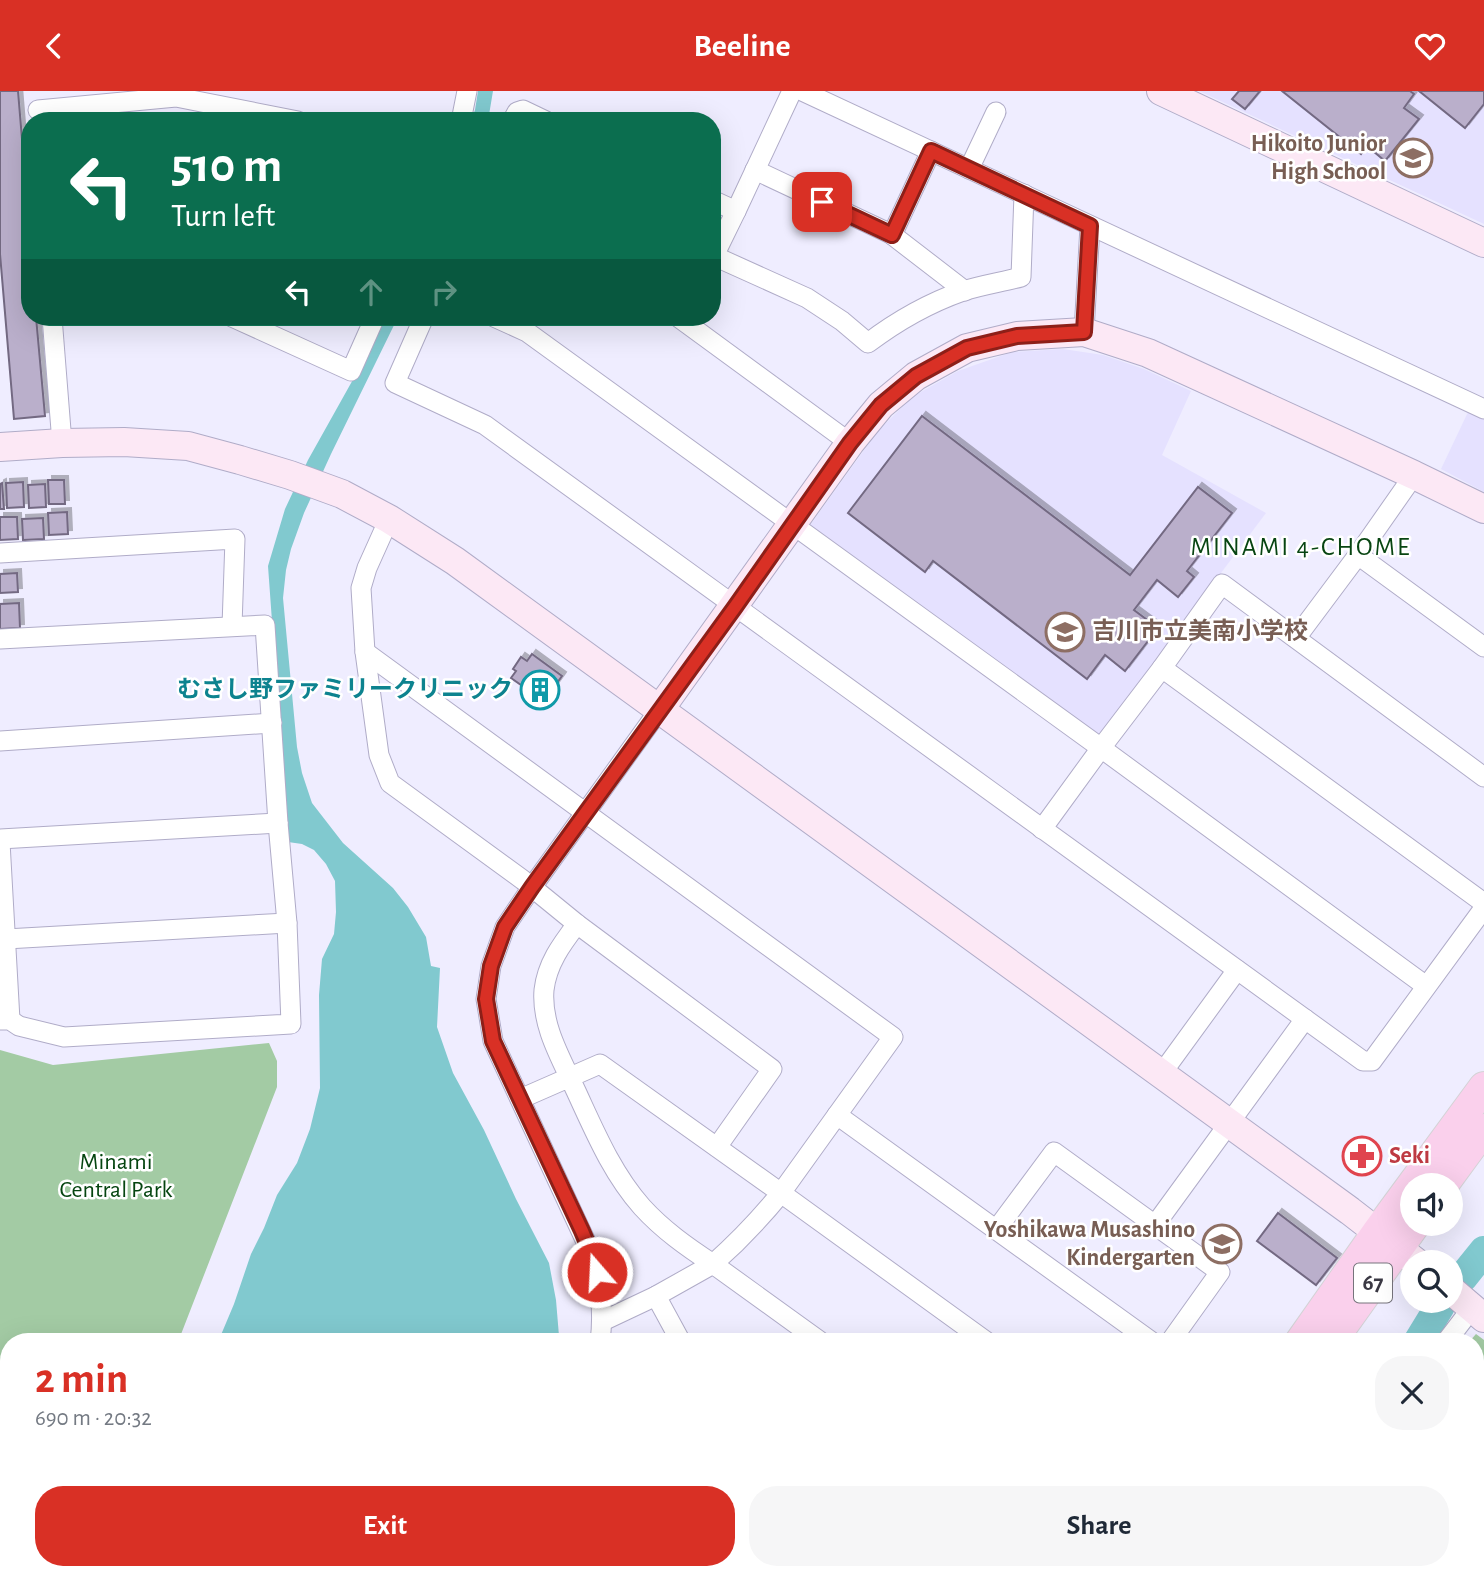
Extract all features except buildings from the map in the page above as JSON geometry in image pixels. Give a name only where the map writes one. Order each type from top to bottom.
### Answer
[{"type":"main road","name":"67","points":[[1337,1333],[1398,1247],[1484,1087]]},
{"type":"main road","points":[[1452,1173],[1484,1129]]},
{"type":"main road","name":"67","points":[[1309,1333],[1398,1247]]},
{"type":"street","points":[[463,112],[467,91]]},
{"type":"street","points":[[721,242],[792,91]]},
{"type":"street","points":[[803,91],[1484,409]]},
{"type":"street","points":[[1161,91],[1484,243]]},
{"type":"street","points":[[38,107],[176,97],[252,112]]},
{"type":"street","points":[[969,169],[996,112]]},
{"type":"street","points":[[892,235],[931,151]]},
{"type":"street","points":[[754,170],[892,235],[965,291]]},
{"type":"street","points":[[721,261],[807,298],[842,321],[868,343],[891,325],[943,299],[1021,277],[1024,194]]},
{"type":"street","points":[[721,204],[736,211]]},
{"type":"street","points":[[1084,332],[1090,226]]},
{"type":"street","points":[[53,326],[62,443]]},
{"type":"street","points":[[252,326],[351,371],[371,326]]},
{"type":"street","points":[[420,326],[395,383],[485,425],[1363,1061],[1371,1061],[1484,905],[1162,668]]},
{"type":"street","points":[[514,326],[527,332],[1426,986]]},
{"type":"street","points":[[694,326],[850,443]]},
{"type":"street","points":[[601,1333],[601,1288],[593,1257],[493,1041],[486,999],[491,966],[505,927],[532,887],[850,443],[881,405],[916,376],[967,348],[1017,336],[1084,332],[1148,353],[1484,509]]},
{"type":"street","points":[[0,447],[124,442],[188,446],[290,475],[342,494],[389,519],[455,561],[1398,1247]]},
{"type":"street","points":[[1296,638],[1414,475]]},
{"type":"street","points":[[389,519],[367,568],[362,588],[365,652],[379,755],[390,783],[772,1069],[717,1147]]},
{"type":"street","points":[[0,553],[235,538],[232,626]]},
{"type":"street","points":[[1358,555],[1484,647]]},
{"type":"street","points":[[1042,829],[1222,584],[1484,776]]},
{"type":"street","points":[[0,639],[265,625],[287,923],[291,1024],[64,1037],[5,1020],[6,939],[0,841],[278,823]]},
{"type":"street","points":[[365,652],[893,1037],[752,1227],[713,1263],[656,1296],[603,1321]]},
{"type":"street","points":[[0,741],[272,723]]},
{"type":"street","points":[[6,939],[287,923]]},
{"type":"street","points":[[577,924],[551,962],[544,993],[546,1021],[606,1154],[626,1187],[660,1226],[809,1333]]},
{"type":"street","points":[[1162,1073],[1237,970]]},
{"type":"street","points":[[1154,1225],[1305,1019]]},
{"type":"street","points":[[520,1100],[600,1064],[974,1333]]},
{"type":"street","points":[[837,1115],[1139,1333]]},
{"type":"street","points":[[996,1230],[1054,1151],[1220,1272],[1176,1333]]},
{"type":"street","points":[[656,1296],[676,1333]]},
{"type":"street","points":[[1453,1333],[1473,1305]]},
{"type":"shaded area","points":[[478,91],[493,91],[490,112],[474,112]]},
{"type":"shaded area","name":"Hikoito Junior High School","points":[[1199,91],[1484,91],[1484,224]]},
{"type":"shaded area","points":[[381,326],[394,326],[304,513],[286,570],[283,598],[297,747],[312,803],[343,843],[393,888],[408,907],[426,937],[431,966],[440,968],[437,1027],[453,1073],[549,1263],[559,1333],[222,1333],[251,1254],[277,1195],[297,1163],[310,1129],[320,1088],[319,995],[322,959],[334,934],[336,912],[335,881],[326,864],[314,850],[302,844],[288,842],[268,566],[285,509],[308,460]]},
{"type":"shaded area","name":"吉川市立美南小学校","points":[[1063,349],[1103,355],[1144,369],[1191,391],[1162,455],[1266,513],[1098,737],[808,528],[877,432],[912,397],[958,371],[1012,352]]},
{"type":"shaded area","points":[[1469,410],[1484,417],[1484,492],[1441,469]]},
{"type":"green space","name":"Minami Central Park","points":[[269,1043],[277,1061],[277,1087],[181,1333],[0,1333],[0,1050],[53,1065]]},
{"type":"waterway","points":[[1463,1277],[1484,1251]]},
{"type":"waterway","points":[[1424,1333],[1436,1313]]},
{"type":"place","name":"Hikoito Junior High School","points":[[1413,158]]},
{"type":"place","name":"吉川市立美南小学校","points":[[1065,632]]},
{"type":"place","name":"むさし野ファミリークリニック","points":[[540,690]]},
{"type":"place","name":"Seki","points":[[1362,1156]]},
{"type":"place","name":"Yoshikawa Musashino Kindergarten","points":[[1222,1244]]},
{"type":"district","name":"MINAMI 4-CHOME","points":[[1301,547]]},
{"type":"route","points":[[597,1272],[582,1231],[493,1041],[486,999],[491,966],[505,927],[850,443],[881,405],[916,376],[967,348],[1017,336],[1084,332],[1090,226],[931,151],[892,235],[822,202]]}]
